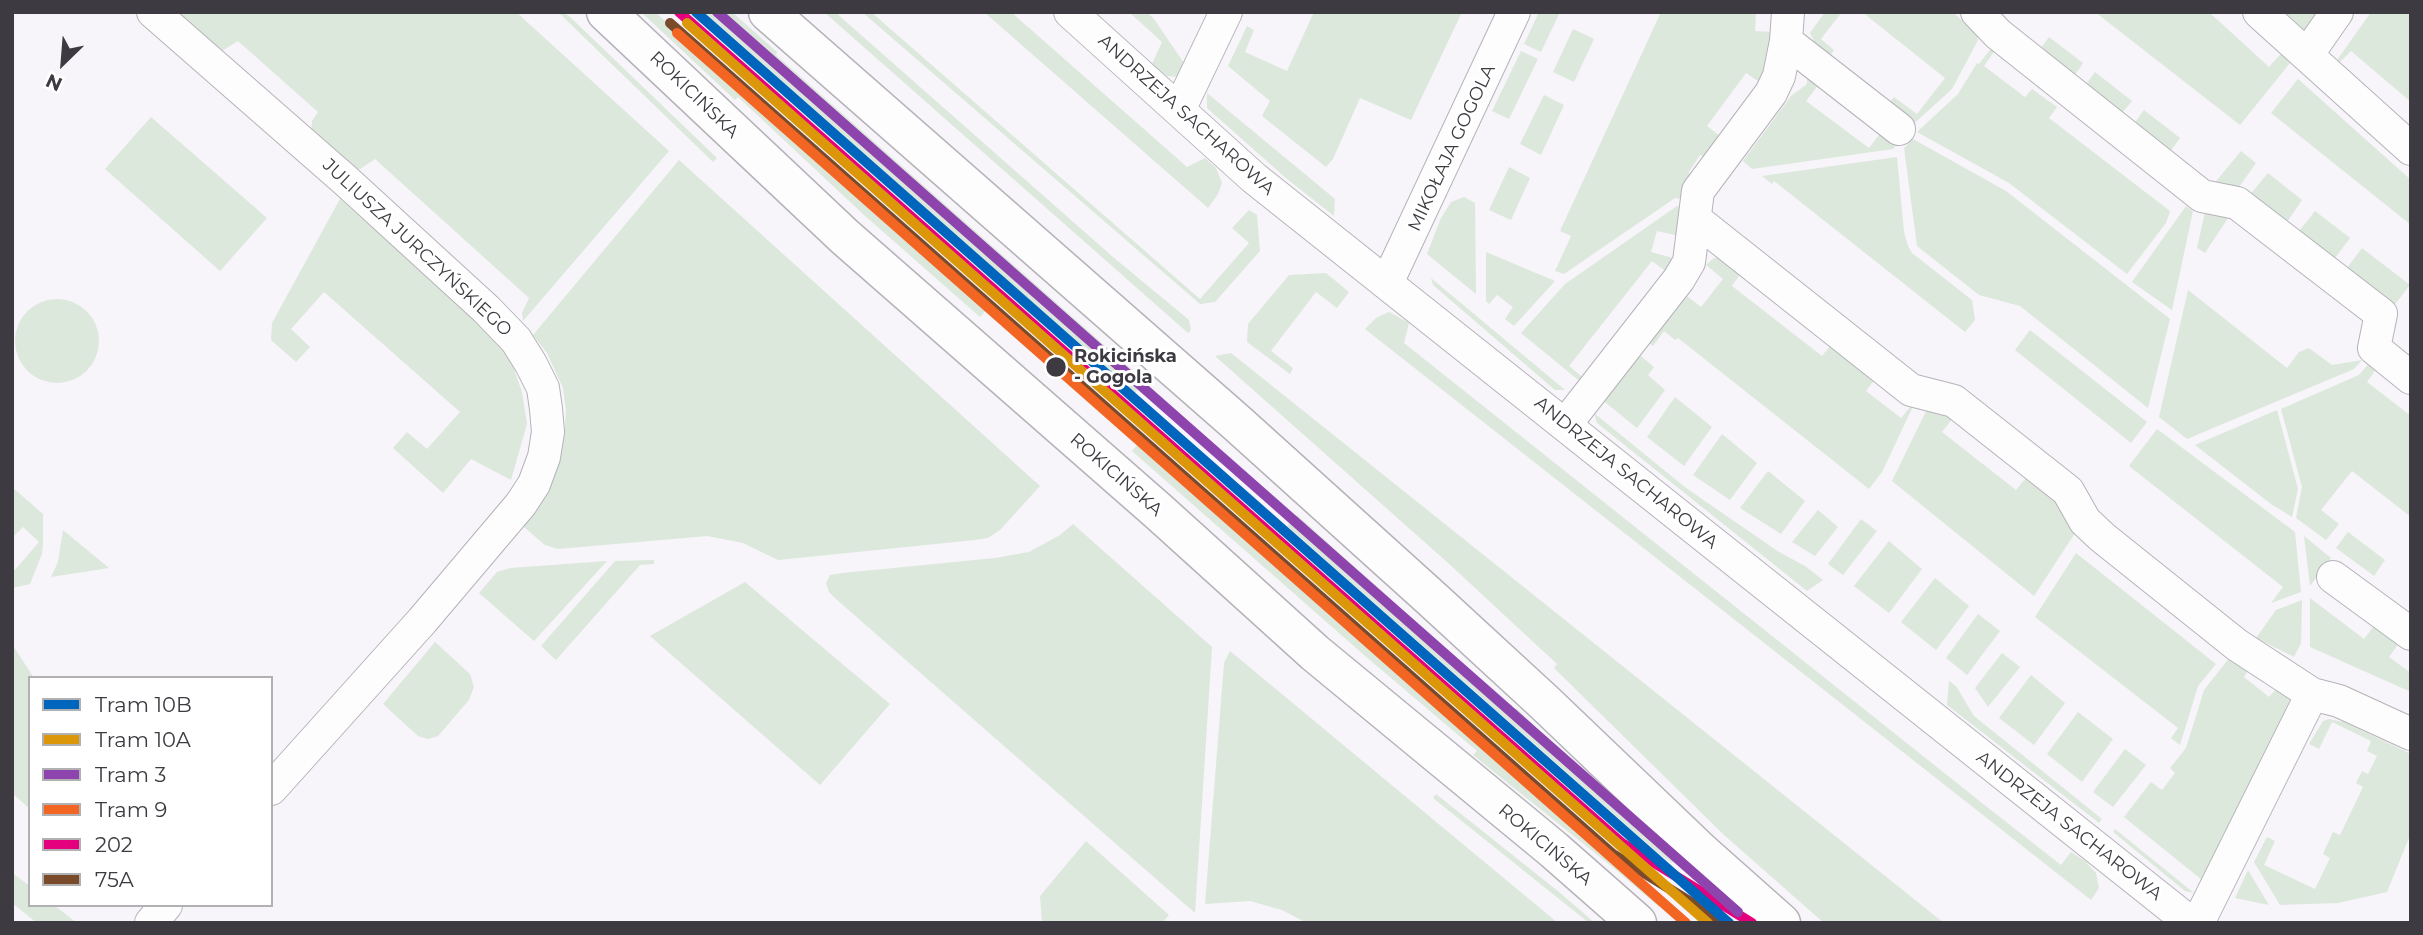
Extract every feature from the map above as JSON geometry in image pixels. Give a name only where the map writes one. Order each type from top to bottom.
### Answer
[{"type":"main road","name":"ROKICIŃSKA","points":[[606,12],[845,237],[1158,511],[1315,653],[1637,923]]},
{"type":"main road","points":[[768,12],[1237,423],[1513,673],[1781,923]]},
{"type":"street","name":"JULIUSZA JURCZYŃSKIEGO","points":[[153,12],[345,180],[486,309],[516,340],[531,364],[542,387],[547,409],[548,432],[544,457],[534,484],[521,504],[422,621],[273,787]]},
{"type":"street","name":"ANDRZEJA SACHAROWA","points":[[1070,12],[1254,178],[2191,923]]},
{"type":"street","points":[[1179,110],[1226,12]]},
{"type":"street","name":"MIKOŁAJA GOGOLA","points":[[1387,283],[1514,12]]},
{"type":"street","points":[[1977,12],[1998,34],[2202,196],[2237,203],[2381,314],[2374,348],[2411,378]]},
{"type":"street","points":[[2259,12],[2411,149]]},
{"type":"street","points":[[2307,55],[2337,12]]},
{"type":"street","points":[[1787,27],[1899,129]]},
{"type":"street","points":[[1565,425],[1684,271],[1689,262],[1698,191],[1771,93],[1779,76],[1787,27]]},
{"type":"street","points":[[1695,219],[1902,384],[1927,396],[1954,401],[2068,491],[2085,521],[2102,537],[2237,645],[2312,694],[2339,701],[2411,734]]},
{"type":"street","points":[[2333,577],[2411,634]]},
{"type":"street","points":[[2197,923],[2312,694]]},
{"type":"street","points":[[151,923],[164,907]]},
{"type":"shaded area","points":[[170,12],[516,12],[669,151],[523,321],[522,313],[529,298],[375,159],[360,169],[352,169],[311,138],[312,121],[318,112],[238,41],[222,51],[215,51]]},
{"type":"shaded area","points":[[558,12],[568,15],[717,158],[713,162]]},
{"type":"shaded area","points":[[641,12],[655,12],[989,307],[980,317],[864,215],[738,97],[735,100]]},
{"type":"shaded area","points":[[704,12],[732,12],[777,52],[776,55],[1145,381],[1135,393]]},
{"type":"shaded area","points":[[824,12],[835,12],[1113,257],[1189,320],[1191,330],[1188,333]]},
{"type":"shaded area","points":[[862,12],[871,12],[1200,299],[1249,243],[1232,228],[1249,210],[1257,215],[1260,251],[1215,302],[1200,304]]},
{"type":"shaded area","points":[[984,12],[1011,12],[1187,167],[1205,158],[1216,168],[1222,183],[1208,208]]},
{"type":"shaded area","points":[[1129,12],[1147,12],[1188,69],[1178,77],[1167,76],[1152,64],[1162,42]]},
{"type":"shaded area","points":[[1314,12],[1462,12],[1411,120],[1360,98],[1333,159],[1326,167],[1262,116],[1270,101],[1228,66],[1247,26],[1254,30],[1245,52],[1287,71]]},
{"type":"shaded area","points":[[1539,12],[1560,12],[1541,52],[1524,44]]},
{"type":"shaded area","points":[[1661,12],[1756,12],[1755,31],[1776,32],[1765,86],[1746,73],[1707,126],[1725,140],[1709,160],[1700,155],[1688,173],[1695,178],[1687,200],[1675,198],[1564,274],[1555,271],[1571,236],[1560,231]]},
{"type":"shaded area","points":[[1825,12],[1842,12],[1821,39],[1834,50],[1825,62],[1810,33]]},
{"type":"shaded area","points":[[1862,12],[1953,12],[1977,34],[1978,40],[1952,89],[1909,128],[1885,108],[1894,97],[1917,114],[1945,78]]},
{"type":"shaded area","points":[[2095,12],[2209,12],[2269,67],[2285,49],[2287,61],[2290,63],[2240,125]]},
{"type":"shaded area","points":[[2281,12],[2322,12],[2307,34]]},
{"type":"shaded area","points":[[2371,12],[2411,12],[2411,102],[2351,51],[2338,64],[2335,63]]},
{"type":"shaded area","points":[[1573,29],[1594,39],[1574,82],[1553,72]]},
{"type":"shaded area","points":[[2049,37],[2083,63],[2071,81],[2036,55]]},
{"type":"shaded area","points":[[1992,47],[1996,49],[1984,66],[2025,97],[2032,89],[2057,107],[2049,118],[2170,211],[2166,223],[2127,274],[2009,183],[1917,132],[1958,94],[1977,63],[1979,64]]},
{"type":"shaded area","points":[[1521,51],[1538,59],[1509,119],[1492,111]]},
{"type":"shaded area","points":[[2095,72],[2132,101],[2117,119],[2081,91]]},
{"type":"shaded area","points":[[1807,78],[1820,83],[1806,101],[1869,148],[1882,131],[1897,143],[1893,149],[1752,169],[1743,161],[1791,96],[1807,84]]},
{"type":"shaded area","points":[[2298,79],[2411,180],[2411,225],[2271,113]]},
{"type":"shaded area","points":[[1207,93],[1335,199],[1334,216],[1287,179],[1207,108]]},
{"type":"shaded area","points":[[1544,95],[1564,105],[1541,155],[1520,144]]},
{"type":"shaded area","points":[[2144,110],[2180,138],[2167,156],[2130,129]]},
{"type":"shaded area","points":[[151,117],[267,218],[220,271],[105,169]]},
{"type":"shaded area","points":[[1913,139],[2006,191],[2170,319],[2148,408],[2020,306],[1979,295],[1917,246],[1904,148]]},
{"type":"shaded area","points":[[2241,151],[2256,163],[2237,190],[2213,185]]},
{"type":"shaded area","points":[[1897,157],[1904,232],[1908,246],[1912,253],[1972,300],[1975,320],[1965,332],[1774,181],[1772,184],[1762,176]]},
{"type":"shaded area","points":[[679,160],[1040,486],[1000,530],[988,538],[975,540],[778,560],[743,543],[707,536],[558,549],[545,545],[524,527],[523,518],[555,469],[564,439],[566,411],[563,388],[547,353],[533,335]]},
{"type":"shaded area","points":[[1509,167],[1530,178],[1511,220],[1489,210]]},
{"type":"shaded area","points":[[2268,173],[2302,200],[2285,225],[2248,197]]},
{"type":"shaded area","points":[[1464,197],[1475,203],[1476,294],[1427,254],[1441,218],[1451,202]]},
{"type":"shaded area","points":[[340,199],[496,337],[514,369],[522,392],[527,424],[511,480],[471,459],[443,493],[393,448],[407,432],[427,449],[460,412],[324,292],[291,329],[310,347],[296,362],[271,340],[272,323]]},
{"type":"shaded area","points":[[2207,203],[2234,209],[2205,253],[2197,248]]},
{"type":"shaded area","points":[[1677,206],[1685,209],[1679,236],[1657,231],[1651,252],[1673,258],[1668,273],[1652,261],[1569,366],[1586,380],[1582,383],[1521,333],[1565,284]]},
{"type":"shaded area","points":[[2186,206],[2193,211],[2172,310],[2132,282]]},
{"type":"shaded area","points":[[2315,211],[2350,238],[2332,262],[2296,235]]},
{"type":"shaded area","points":[[2362,248],[2410,285],[2392,308],[2344,272]]},
{"type":"shaded area","points":[[1486,252],[1555,281],[1514,326],[1505,319],[1513,307],[1497,295],[1489,304],[1486,301]]},
{"type":"shaded area","points":[[1721,257],[1743,270],[1732,286],[1822,356],[1834,341],[1878,375],[1866,391],[1901,418],[1916,400],[1882,472],[1869,489],[1678,338],[1675,340],[1664,331],[1653,346],[1646,341],[1684,294],[1701,307],[1723,279],[1706,265],[1714,258]]},
{"type":"shaded area","points":[[1326,273],[1349,292],[1337,308],[1316,292],[1271,351],[1293,368],[1290,374],[1247,342],[1248,324],[1289,275]]},
{"type":"shaded area","points":[[1431,278],[1565,390],[1555,390],[1433,285]]},
{"type":"shaded area","points":[[2188,290],[2287,368],[2299,352],[2309,348],[2332,365],[2362,360],[2354,369],[2187,439],[2159,417]]},
{"type":"shaded area","points":[[57,299],[80,306],[92,318],[99,341],[92,364],[80,376],[57,383],[34,376],[22,364],[15,341],[22,318],[34,306]]},
{"type":"shaded area","points":[[1389,312],[1409,323],[1404,343],[1982,803],[2061,865],[2071,852],[2085,861],[2096,873],[2099,888],[2091,900],[1365,329],[1376,318]]},
{"type":"shaded area","points":[[2030,330],[2147,422],[2131,443],[2015,350]]},
{"type":"shaded area","points":[[1636,352],[1654,367],[1648,375],[1665,390],[1637,428],[1601,399]]},
{"type":"shaded area","points":[[1231,353],[1944,923],[1824,923],[1724,835],[1554,668],[1557,664],[1447,562],[1215,356]]},
{"type":"shaded area","points":[[2371,361],[2379,365],[2367,382],[2411,416],[2411,517],[2352,471],[2321,510],[2339,524],[2326,540],[2296,518],[2302,487],[2281,409],[2359,375]]},
{"type":"shaded area","points":[[1675,397],[1712,427],[1684,466],[1647,437]]},
{"type":"shaded area","points":[[1929,405],[1956,414],[1942,432],[2016,490],[2030,473],[2079,527],[2034,596],[1892,481]]},
{"type":"shaded area","points":[[2277,410],[2298,489],[2292,517],[2195,445]]},
{"type":"shaded area","points":[[1594,413],[1686,488],[1823,580],[1807,591],[1597,423]]},
{"type":"shaded area","points":[[2157,429],[2295,532],[2301,592],[2271,603],[2283,587],[2129,466]]},
{"type":"shaded area","points":[[1722,434],[1757,463],[1730,500],[1693,475]]},
{"type":"shaded area","points":[[1141,441],[1637,878],[1661,905],[1659,907],[1473,755],[1477,751],[1132,451]]},
{"type":"shaded area","points":[[1768,471],[1805,501],[1781,534],[1740,508]]},
{"type":"shaded area","points":[[12,487],[43,514],[43,543],[42,554],[30,584],[12,588],[12,568],[15,570],[39,542],[23,527],[12,535]]},
{"type":"shaded area","points":[[1818,510],[1838,527],[1815,556],[1792,542]]},
{"type":"shaded area","points":[[1297,515],[1513,710],[1516,708],[1674,861],[1672,863],[1659,854],[1287,526]]},
{"type":"shaded area","points":[[1861,519],[1877,531],[1843,575],[1828,564]]},
{"type":"shaded area","points":[[1073,524],[1212,647],[1195,913],[836,599],[829,592],[826,583],[830,575],[843,573],[995,558],[1029,552],[1060,535]]},
{"type":"shaded area","points":[[63,530],[109,568],[51,577],[58,562]]},
{"type":"shaded area","points":[[2348,532],[2385,560],[2374,576],[2336,548]]},
{"type":"shaded area","points":[[2304,536],[2331,558],[2310,586]]},
{"type":"shaded area","points":[[1889,541],[1922,569],[1889,613],[1854,586]]},
{"type":"shaded area","points":[[2076,553],[2216,664],[2198,686],[2180,745],[2171,738],[2178,728],[2035,617]]},
{"type":"shaded area","points":[[654,560],[654,564],[640,565],[556,660],[541,646],[615,561]]},
{"type":"shaded area","points":[[607,561],[534,641],[479,593],[497,572],[510,568]]},
{"type":"shaded area","points":[[1935,578],[1969,606],[1936,650],[1901,622]]},
{"type":"shaded area","points":[[745,582],[890,704],[820,785],[650,636]]},
{"type":"shaded area","points":[[2310,598],[2364,639],[2377,622],[2402,639],[2389,657],[2411,673],[2411,692],[2310,647]]},
{"type":"shaded area","points":[[2302,600],[2301,643],[2294,657],[2256,638],[2276,610]]},
{"type":"shaded area","points":[[1978,614],[2000,631],[1967,675],[1946,658]]},
{"type":"shaded area","points":[[435,642],[470,674],[474,687],[469,700],[438,736],[428,739],[418,736],[383,704]]},
{"type":"shaded area","points":[[12,644],[33,676],[28,676],[28,807],[12,793]]},
{"type":"shaded area","points":[[1230,651],[1558,923],[1307,923],[1282,910],[1250,901],[1205,904],[1224,663]]},
{"type":"shaded area","points":[[2002,653],[2020,667],[1988,707],[1975,688]]},
{"type":"shaded area","points":[[2233,653],[2250,667],[2244,677],[2269,697],[2277,688],[2295,702],[2207,884],[2124,817],[2151,782],[2162,790],[2175,773],[2170,768],[2186,748],[2204,690]]},
{"type":"shaded area","points":[[2031,675],[2065,703],[2034,745],[1999,718]]},
{"type":"shaded area","points":[[1949,681],[1956,686],[1974,716],[2102,819],[2099,823],[1947,705]]},
{"type":"shaded area","points":[[2078,712],[2113,739],[2082,782],[2047,754]]},
{"type":"shaded area","points":[[2329,719],[2344,722],[2411,754],[2411,833],[2387,892],[2338,903],[2280,905],[2254,862],[2267,837],[2275,841],[2264,865],[2315,889],[2330,858],[2323,854],[2333,832],[2340,835],[2363,787],[2356,783],[2362,771],[2368,774],[2377,756],[2367,751],[2371,741],[2332,722],[2319,749],[2309,744],[2323,721]]},
{"type":"shaded area","points":[[2125,749],[2146,765],[2113,807],[2093,792]]},
{"type":"shaded area","points":[[1436,794],[1595,923],[1589,923],[1433,798]]},
{"type":"shaded area","points":[[2115,829],[2194,893],[2185,891],[2113,832]]},
{"type":"shaded area","points":[[1086,841],[1169,915],[1162,923],[1042,923],[1040,896]]},
{"type":"shaded area","points":[[2248,870],[2269,905],[2235,898]]},
{"type":"shaded area","points":[[12,873],[28,885],[28,907],[57,907],[77,923],[37,923],[12,903]]},
{"type":"tram line","name":"10B","points":[[696,12],[1729,923]]},
{"type":"tram line","name":"3","points":[[717,12],[1738,912]]},
{"type":"tram line","name":"10A","points":[[687,23],[1708,923]]},
{"type":"tram line","name":"9","points":[[677,33],[1686,923]]},
{"type":"transit line","name":"202","points":[[679,12],[1622,843],[1752,923]]},
{"type":"transit line","name":"75A","points":[[670,23],[1613,854],[1725,923]]},
{"type":"place","name":"Rokicińska - Gogola","points":[[1056,367]]}]
